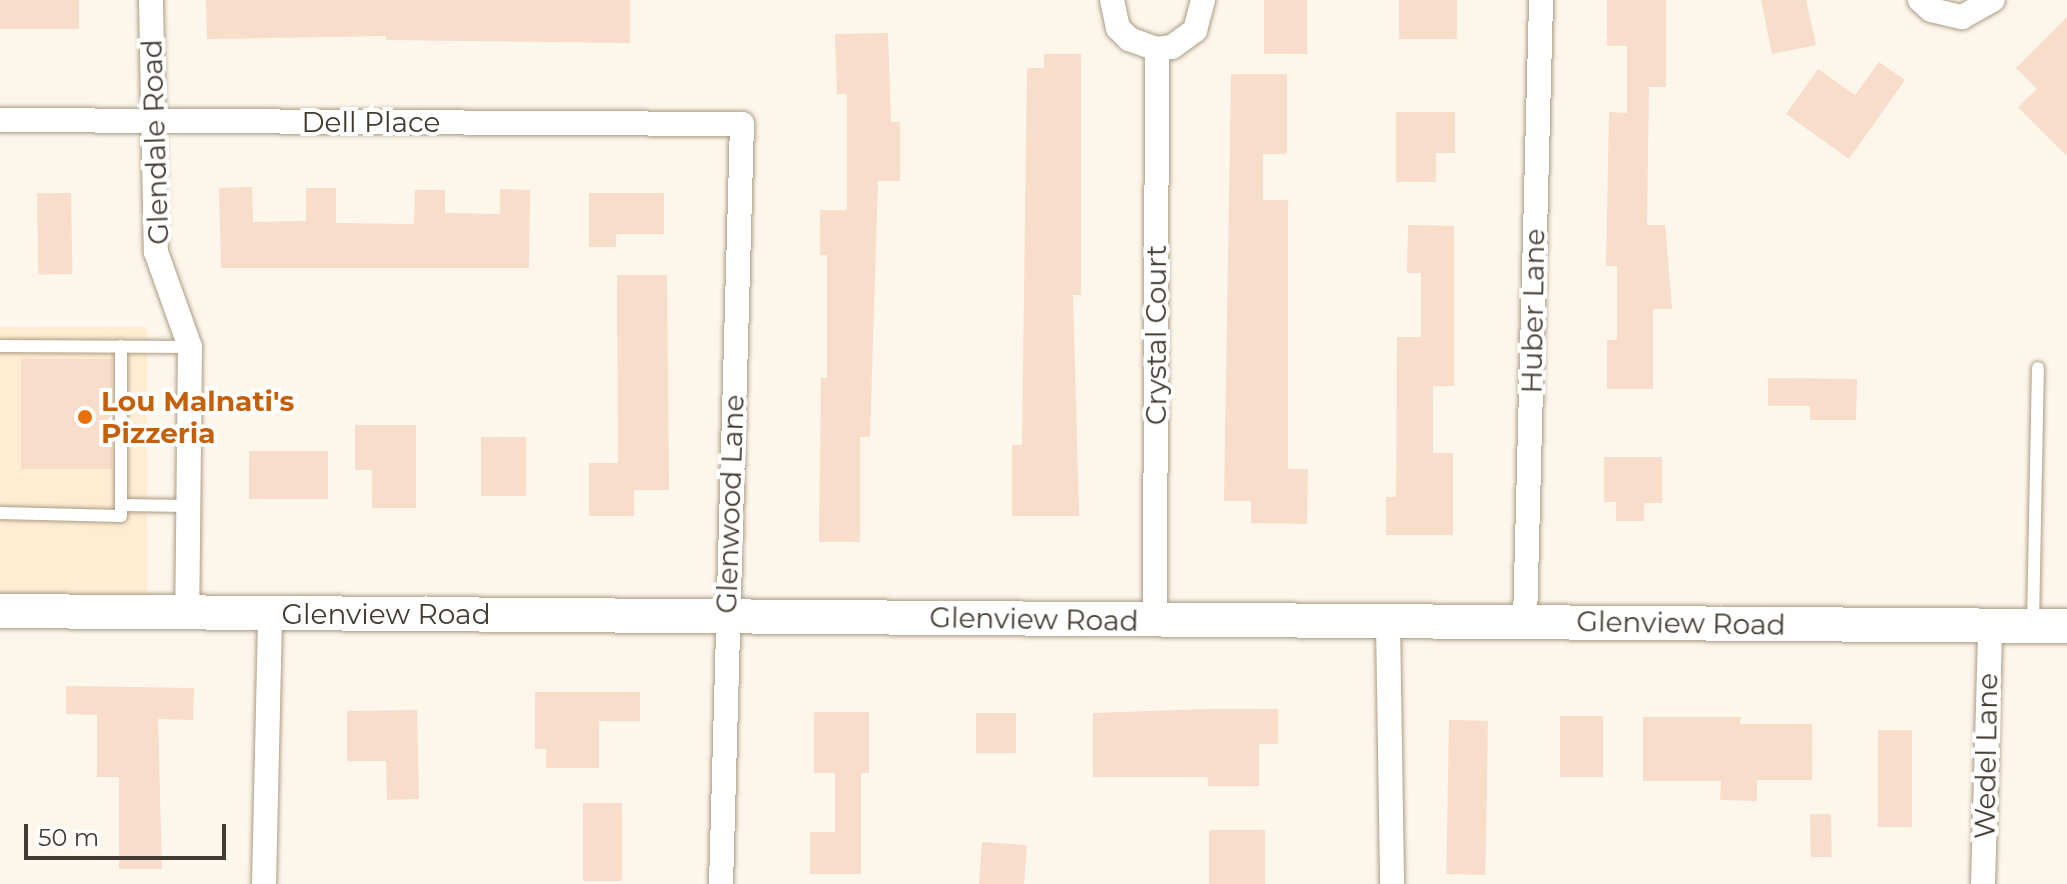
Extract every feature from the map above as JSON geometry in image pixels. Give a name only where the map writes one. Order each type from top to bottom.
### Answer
[{"type":"main road","name":"Glenview Road","points":[[0,611],[2067,626]]},
{"type":"street","name":"Glendale Road","points":[[151,0],[156,252],[190,347],[187,613]]},
{"type":"street","points":[[1112,0],[1118,28],[1129,39],[1157,49],[1185,40],[1195,30],[1203,0]]},
{"type":"street","name":"Huber Lane","points":[[1525,621],[1541,0]]},
{"type":"street","points":[[1920,0],[1931,10],[1962,17],[1993,0]]},
{"type":"street","name":"Crystal Court","points":[[1155,621],[1157,49]]},
{"type":"street","name":"Dell Place","points":[[0,120],[742,124]]},
{"type":"street","name":"Glenwood Lane","points":[[721,884],[742,124]]},
{"type":"street","points":[[264,884],[270,614]]},
{"type":"street","points":[[1388,622],[1392,884]]},
{"type":"street","name":"Wedel Lane","points":[[1983,884],[1990,627]]},
{"type":"lane","points":[[0,346],[190,347]]},
{"type":"lane","points":[[0,513],[121,516],[121,346]]},
{"type":"lane","points":[[2033,627],[2038,368]]},
{"type":"lane","points":[[121,505],[187,506]]},
{"type":"shaded area","points":[[0,327],[147,327],[147,628],[0,628]]},
{"type":"building","points":[[0,0],[79,0],[79,29],[0,29]]},
{"type":"building","points":[[206,0],[630,0],[630,43],[386,40],[386,36],[207,39]]},
{"type":"building","points":[[1264,0],[1307,0],[1307,54],[1264,54]]},
{"type":"building","points":[[1399,0],[1457,0],[1457,39],[1399,39]]},
{"type":"building","points":[[1607,0],[1666,0],[1666,87],[1649,87],[1647,225],[1665,225],[1672,309],[1653,309],[1653,389],[1607,389],[1607,340],[1617,340],[1617,266],[1606,266],[1609,112],[1627,113],[1627,46],[1607,46]]},
{"type":"building","points":[[1761,0],[1806,0],[1816,45],[1772,54]]},
{"type":"building","points":[[2067,17],[2067,156],[2018,107],[2037,89],[2016,68]]},
{"type":"building","points":[[888,33],[891,122],[900,122],[900,181],[878,181],[870,437],[860,437],[860,542],[819,542],[821,378],[827,378],[827,255],[820,255],[820,210],[847,210],[847,94],[837,94],[835,34]]},
{"type":"building","points":[[1044,54],[1081,54],[1081,295],[1073,295],[1079,516],[1012,516],[1012,445],[1022,445],[1027,68],[1044,68]]},
{"type":"building","points":[[1879,62],[1905,80],[1849,159],[1786,114],[1818,69],[1855,95]]},
{"type":"building","points":[[1231,74],[1287,74],[1287,154],[1263,154],[1263,200],[1288,200],[1288,469],[1308,469],[1307,524],[1251,523],[1251,501],[1224,501]]},
{"type":"building","points":[[1396,112],[1455,112],[1455,153],[1436,153],[1436,182],[1396,182]]},
{"type":"building","points":[[252,187],[253,222],[306,221],[306,188],[336,188],[336,223],[414,224],[415,190],[445,190],[445,213],[500,214],[500,189],[530,190],[529,268],[221,268],[219,188]]},
{"type":"building","points":[[71,193],[72,274],[38,275],[37,194]]},
{"type":"building","points":[[589,193],[664,193],[664,234],[616,234],[616,247],[589,247]]},
{"type":"building","points":[[1408,225],[1454,226],[1454,386],[1433,386],[1433,453],[1453,453],[1453,535],[1386,535],[1386,497],[1396,497],[1397,337],[1421,337],[1421,273],[1407,273]]},
{"type":"building","points":[[617,275],[667,275],[669,490],[634,490],[634,516],[589,516],[589,463],[618,463]]},
{"type":"building","points":[[21,359],[112,359],[112,469],[21,469]]},
{"type":"building","points":[[1768,378],[1857,379],[1856,420],[1810,420],[1810,406],[1768,406]]},
{"type":"building","points":[[355,425],[416,425],[416,508],[372,508],[372,470],[355,470]]},
{"type":"building","points":[[481,437],[526,437],[526,496],[481,496]]},
{"type":"building","points":[[249,451],[328,451],[328,499],[249,499]]},
{"type":"building","points":[[1604,457],[1662,457],[1662,503],[1644,503],[1644,521],[1616,521],[1616,502],[1604,502]]},
{"type":"building","points":[[66,686],[194,688],[193,720],[158,719],[162,869],[119,869],[119,777],[97,777],[97,715],[66,714]]},
{"type":"building","points":[[535,692],[640,692],[640,721],[599,721],[599,768],[546,768],[546,749],[535,749]]},
{"type":"building","points":[[1278,709],[1278,744],[1259,744],[1259,786],[1208,786],[1208,777],[1093,777],[1093,713]]},
{"type":"building","points":[[417,710],[419,799],[387,800],[386,761],[347,761],[347,711]]},
{"type":"building","points":[[814,712],[869,712],[869,773],[861,773],[861,874],[810,874],[810,832],[835,832],[835,773],[814,773]]},
{"type":"building","points":[[976,713],[1016,713],[1016,753],[976,753]]},
{"type":"building","points":[[1560,716],[1603,716],[1603,777],[1560,777]]},
{"type":"building","points":[[1643,717],[1741,717],[1740,724],[1812,724],[1812,780],[1757,780],[1757,801],[1720,800],[1721,781],[1643,781]]},
{"type":"building","points":[[1449,720],[1488,721],[1485,875],[1446,874]]},
{"type":"building","points":[[1878,730],[1912,730],[1912,827],[1878,827]]},
{"type":"building","points":[[583,803],[622,803],[622,881],[583,881]]},
{"type":"building","points":[[1810,814],[1831,814],[1832,857],[1811,857]]},
{"type":"building","points":[[1209,830],[1265,830],[1265,884],[1209,884]]},
{"type":"building","points":[[982,842],[1027,845],[1024,884],[979,884]]},
{"type":"place","name":"Lou Malnati's Pizzeria","points":[[85,417]]}]
